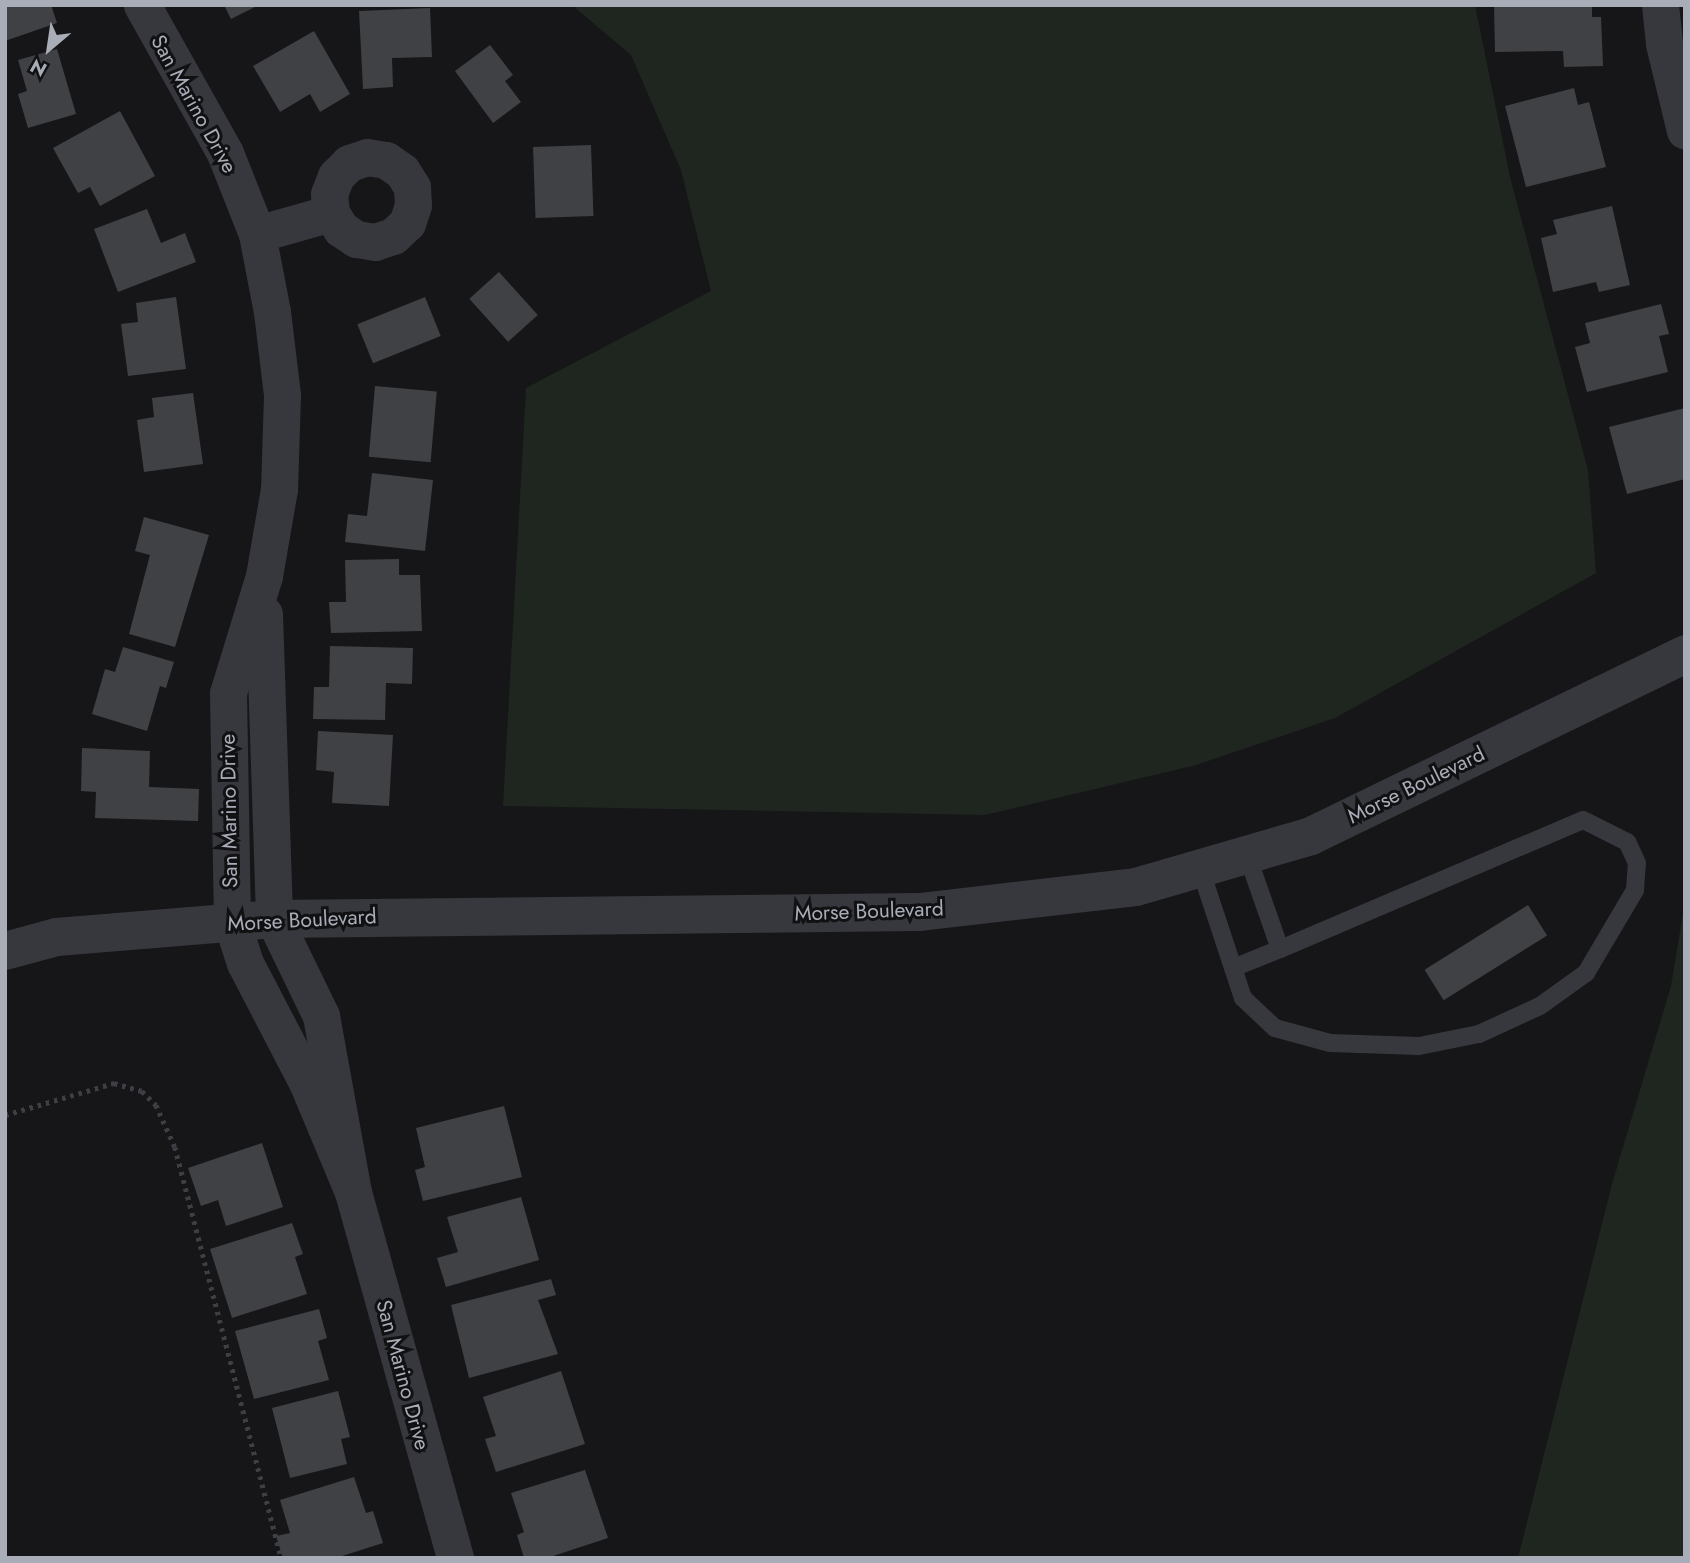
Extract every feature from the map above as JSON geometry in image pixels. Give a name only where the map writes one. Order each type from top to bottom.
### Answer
[{"type":"street","name":"San Marino Drive","points":[[142,5],[225,153],[257,234],[282,396],[279,489],[264,576],[228,693],[232,923],[245,963],[307,1082],[353,1192]]},
{"type":"street","points":[[1660,5],[1664,44],[1685,131]]},
{"type":"street","points":[[257,234],[331,213]]},
{"type":"street","name":"San Marino Drive","points":[[264,576],[274,919],[321,1016],[353,1192],[456,1558]]},
{"type":"street","name":"Morse Boulevard","points":[[5,951],[57,937],[274,919],[920,912],[1136,887],[1311,836],[1685,654]]},
{"type":"lane","points":[[1200,869],[1233,968],[1243,998],[1275,1028],[1330,1043],[1419,1046],[1479,1034],[1540,1006],[1586,973],[1635,890],[1637,863],[1627,842],[1583,820],[1233,968]]},
{"type":"lane","points":[[1247,855],[1280,949]]},
{"type":"path","points":[[5,1115],[114,1083],[142,1091],[156,1105],[175,1147],[281,1558]]},
{"type":"shaded area","points":[[572,5],[1475,5],[1510,177],[1588,470],[1596,573],[1335,718],[1196,765],[985,815],[503,806],[526,388],[711,291],[681,170],[631,55]]},
{"type":"shaded area","points":[[1685,901],[1685,1558],[1518,1558],[1612,1184],[1671,986]]},
{"type":"building","points":[[5,5],[51,5],[57,23],[5,41]]},
{"type":"building","points":[[224,5],[259,5],[231,19]]},
{"type":"building","points":[[1494,5],[1592,5],[1592,17],[1601,17],[1603,66],[1564,67],[1563,51],[1495,52]]},
{"type":"building","points":[[430,8],[432,57],[392,58],[393,87],[363,89],[359,11]]},
{"type":"building","points":[[314,31],[350,94],[320,112],[310,94],[280,112],[253,66]]},
{"type":"building","points":[[490,45],[513,75],[505,81],[521,102],[493,123],[455,71]]},
{"type":"building","points":[[57,49],[76,114],[28,128],[18,94],[27,91],[18,60]]},
{"type":"building","points":[[1574,88],[1578,105],[1589,102],[1606,167],[1526,187],[1505,106]]},
{"type":"building","points":[[120,111],[155,176],[100,206],[90,187],[78,193],[53,148]]},
{"type":"building","points":[[591,145],[593,216],[536,218],[533,147]]},
{"type":"building","points":[[1612,206],[1630,285],[1599,292],[1596,282],[1553,292],[1541,238],[1557,234],[1553,220]]},
{"type":"building","points":[[147,209],[161,243],[185,233],[196,262],[118,292],[94,229]]},
{"type":"building","points":[[499,272],[538,315],[508,342],[469,299]]},
{"type":"building","points":[[176,297],[186,369],[128,376],[121,324],[138,322],[136,303]]},
{"type":"building","points":[[425,297],[441,336],[373,363],[357,324]]},
{"type":"building","points":[[1661,304],[1669,334],[1659,336],[1668,372],[1587,392],[1575,347],[1590,343],[1585,323]]},
{"type":"building","points":[[375,386],[437,391],[431,462],[369,457]]},
{"type":"building","points":[[193,393],[203,464],[144,472],[137,420],[154,417],[152,398]]},
{"type":"building","points":[[1685,408],[1685,479],[1627,494],[1609,427]]},
{"type":"building","points":[[372,473],[433,480],[425,551],[345,542],[348,514],[367,516]]},
{"type":"building","points":[[144,517],[209,535],[175,647],[129,634],[150,555],[135,551]]},
{"type":"building","points":[[399,559],[399,575],[420,575],[422,631],[331,633],[329,602],[346,602],[345,560]]},
{"type":"building","points":[[330,646],[413,648],[412,684],[386,683],[385,720],[313,719],[314,687],[329,687]]},
{"type":"building","points":[[123,647],[174,662],[166,688],[160,686],[147,731],[92,714],[105,669],[115,672]]},
{"type":"building","points":[[318,731],[393,735],[389,806],[332,803],[334,772],[316,770]]},
{"type":"building","points":[[82,748],[150,751],[149,787],[199,789],[198,821],[95,818],[96,792],[81,791]]},
{"type":"building","points":[[1528,905],[1547,936],[1444,1000],[1425,970]]},
{"type":"building","points":[[504,1106],[522,1177],[423,1201],[415,1170],[425,1167],[416,1128]]},
{"type":"building","points":[[262,1143],[283,1207],[226,1226],[218,1200],[201,1206],[188,1168]]},
{"type":"building","points":[[521,1197],[539,1260],[446,1287],[437,1258],[458,1252],[447,1217]]},
{"type":"building","points":[[292,1223],[303,1254],[295,1257],[307,1294],[232,1318],[210,1249]]},
{"type":"building","points":[[551,1279],[556,1295],[538,1300],[558,1354],[469,1378],[451,1305]]},
{"type":"building","points":[[319,1309],[327,1338],[318,1341],[329,1380],[254,1399],[235,1331]]},
{"type":"building","points":[[561,1371],[585,1444],[496,1472],[485,1439],[496,1436],[483,1397]]},
{"type":"building","points":[[338,1391],[350,1437],[341,1439],[347,1464],[290,1478],[272,1408]]},
{"type":"building","points":[[585,1470],[608,1538],[547,1558],[524,1558],[517,1535],[524,1532],[511,1493]]},
{"type":"building","points":[[354,1477],[366,1513],[373,1511],[383,1543],[336,1558],[283,1558],[276,1536],[290,1533],[280,1500]]}]
